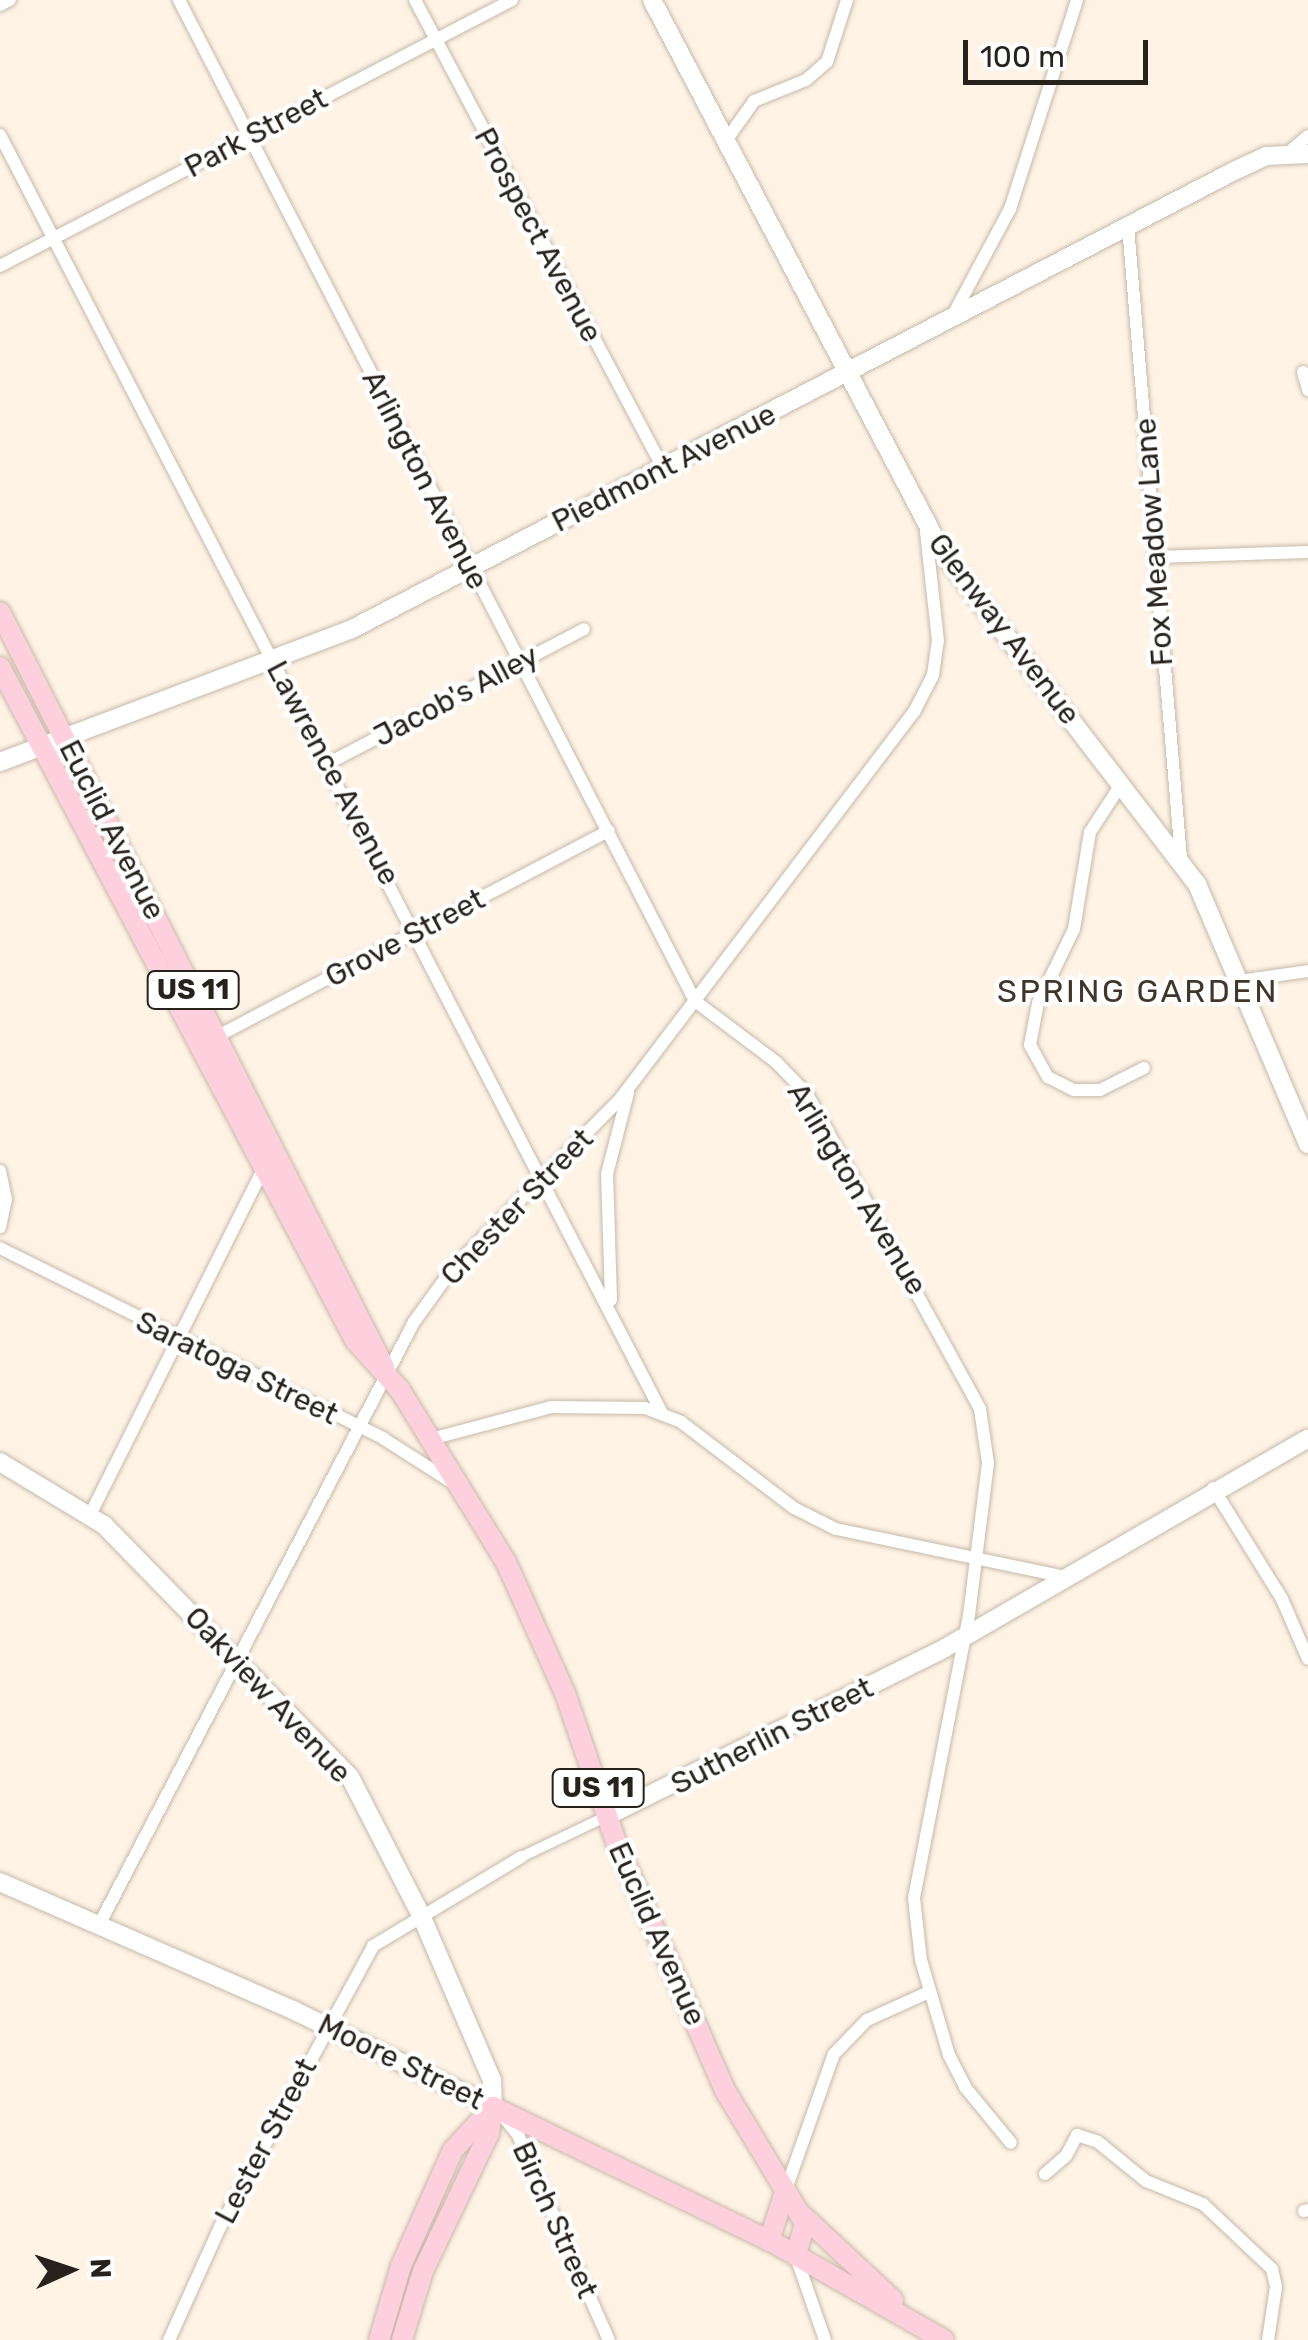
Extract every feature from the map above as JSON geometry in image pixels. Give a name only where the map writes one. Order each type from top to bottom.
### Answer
[{"type":"main road","name":"Euclid Avenue","points":[[0,612],[65,738],[157,940],[209,1040],[264,1166],[324,1260]]},
{"type":"main road","name":"Euclid Avenue","points":[[0,667],[41,746],[157,940]]},
{"type":"main road","name":"Euclid Avenue","points":[[209,1040],[274,1146],[355,1340],[385,1369],[468,1496],[542,1639],[607,1816],[726,2092],[800,2212],[917,2322]]},
{"type":"main road","points":[[380,2340],[400,2266],[453,2150],[493,2107]]},
{"type":"main road","points":[[402,2340],[423,2271],[489,2133],[493,2107]]},
{"type":"main road","name":"Moore Street","points":[[493,2107],[769,2241],[917,2322]]},
{"type":"main road","points":[[769,2241],[786,2192]]},
{"type":"main road","points":[[796,2255],[805,2236],[800,2212]]},
{"type":"main road","points":[[917,2322],[944,2340]]},
{"type":"street","points":[[0,5],[10,0]]},
{"type":"street","name":"Arlington Avenue","points":[[179,0],[695,1001],[776,1062],[807,1094],[954,1353],[989,1446],[976,1561],[914,1876],[916,1932],[929,1992],[960,2079],[1011,2142]]},
{"type":"street","name":"Prospect Avenue","points":[[414,0],[663,468]]},
{"type":"street","name":"Park Street","points":[[0,266],[512,0]]},
{"type":"street","name":"Glenway Avenue","points":[[652,0],[942,552],[1182,858],[1308,1144]]},
{"type":"street","points":[[725,142],[754,102],[806,80],[828,62],[847,0]]},
{"type":"street","points":[[952,318],[1010,209],[1077,0]]},
{"type":"street","name":"Lawrence Avenue","points":[[0,135],[416,932],[662,1414]]},
{"type":"street","name":"Piedmont Avenue","points":[[0,762],[352,629],[1249,164],[1299,153],[1308,136]]},
{"type":"street","name":"Fox Meadow Lane","points":[[1128,226],[1182,858]]},
{"type":"street","points":[[1304,372],[1308,390]]},
{"type":"street","name":"Chester Street","points":[[99,1925],[239,1660],[385,1369],[454,1268],[630,1086],[928,687],[938,641],[924,518]]},
{"type":"street","points":[[1154,557],[1308,552]]},
{"type":"street","name":"Jacob's Alley","points":[[327,764],[584,628]]},
{"type":"street","points":[[1122,783],[1090,832],[1074,929],[1038,1003],[1030,1044],[1048,1077],[1074,1090],[1100,1090],[1144,1068]]},
{"type":"street","name":"Grove Street","points":[[209,1040],[608,832]]},
{"type":"street","points":[[1239,981],[1308,971]]},
{"type":"street","points":[[617,1321],[608,1282],[604,1208],[611,1151],[630,1086]]},
{"type":"street","points":[[90,1515],[274,1146]]},
{"type":"street","points":[[0,1171],[6,1199],[0,1227]]},
{"type":"street","name":"Saratoga Street","points":[[0,1248],[417,1458],[468,1496]]},
{"type":"street","points":[[431,1439],[578,1403],[623,1404],[662,1414],[709,1440],[812,1519],[976,1561],[1066,1577]]},
{"type":"street","name":"Sutherlin Street","points":[[420,1913],[521,1857],[963,1635],[1213,1488],[1308,1438]]},
{"type":"street","name":"Oakview Avenue","points":[[0,1462],[90,1515],[239,1660],[350,1777],[420,1913],[492,2080],[493,2107]]},
{"type":"street","points":[[1213,1488],[1282,1599],[1308,1659]]},
{"type":"street","name":"Moore Street","points":[[0,1882],[327,2026],[493,2107]]},
{"type":"street","name":"Lester Street","points":[[169,2340],[220,2226],[373,1946],[420,1913]]},
{"type":"street","points":[[786,2192],[834,2054],[866,2020],[929,1992]]},
{"type":"street","name":"Birch Street","points":[[493,2107],[518,2135],[609,2340]]},
{"type":"street","points":[[1045,2174],[1066,2156],[1076,2134],[1098,2142],[1146,2181],[1203,2204],[1272,2269],[1276,2287],[1268,2340]]},
{"type":"street","points":[[796,2255],[825,2340]]},
{"type":"district","name":"SPRING GARDEN","points":[[1138,991]]}]
